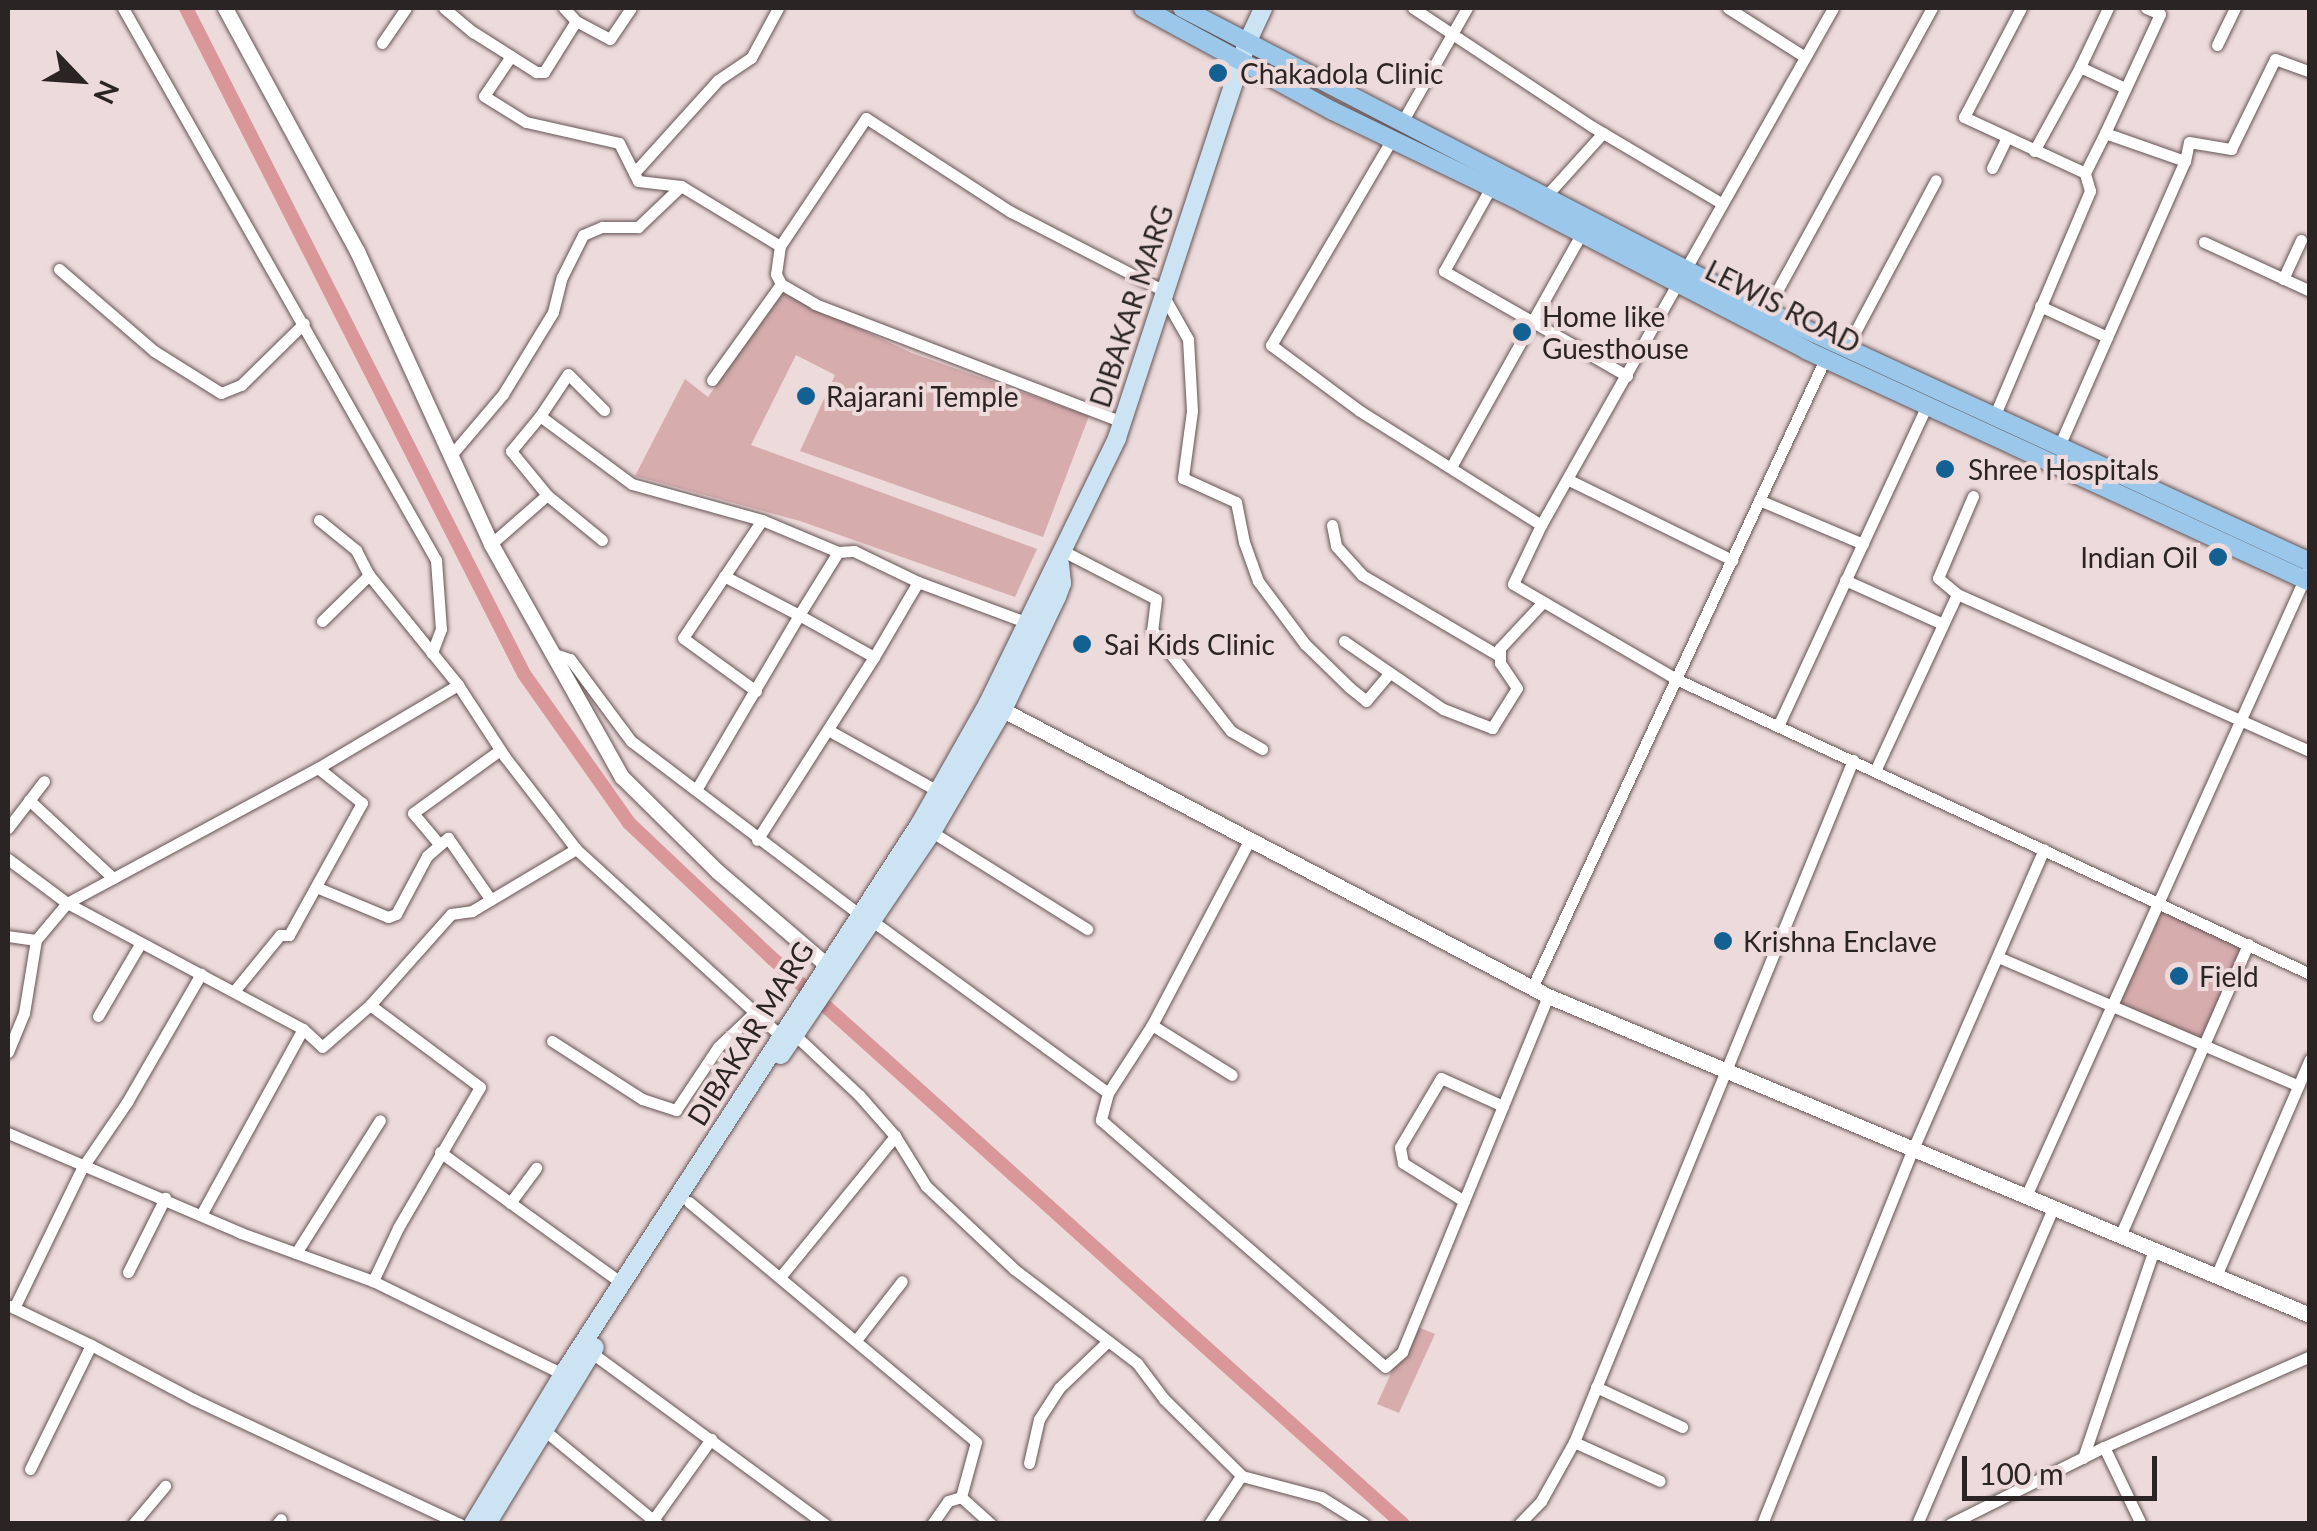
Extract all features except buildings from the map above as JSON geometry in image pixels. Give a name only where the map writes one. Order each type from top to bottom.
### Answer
[{"type":"main road","points":[[1143,8],[1222,40]]},
{"type":"main road","points":[[1182,8],[1222,40]]},
{"type":"main road","name":"DIBAKAR MARG","points":[[472,1524],[689,1202],[788,1035],[865,917],[1062,558],[1122,422],[1244,51],[1263,8]]},
{"type":"main road","name":"LEWIS ROAD","points":[[1222,40],[1581,234],[1766,310],[2060,444],[2308,572]]},
{"type":"main road","name":"LEWIS ROAD","points":[[1396,132],[1546,196],[1825,359],[1926,407],[2308,572]]},
{"type":"main road","name":"DIBAKAR MARG","points":[[865,917],[932,832],[1003,710],[1057,598],[1062,583],[1062,558]]},
{"type":"main road","name":"DIBAKAR MARG","points":[[488,1524],[623,1284],[788,1035]]},
{"type":"street","points":[[123,8],[436,560],[441,629],[432,652]]},
{"type":"street","points":[[225,8],[357,252],[491,544],[622,777],[827,974]]},
{"type":"street","points":[[382,43],[406,8]]},
{"type":"street","points":[[444,8],[511,56],[544,72],[576,21]]},
{"type":"street","points":[[564,8],[576,21],[610,39],[631,8]]},
{"type":"street","points":[[634,174],[718,80],[751,58],[778,8]]},
{"type":"street","points":[[1413,8],[1454,31],[1603,133],[1722,204]]},
{"type":"street","points":[[1467,8],[1271,345],[1360,411],[1541,525]]},
{"type":"street","points":[[1728,8],[1805,56]]},
{"type":"street","points":[[1832,8],[1570,480],[1541,525],[1513,584],[1676,679],[2310,974]]},
{"type":"street","points":[[1766,310],[1932,8]]},
{"type":"street","points":[[2021,8],[1964,117],[2085,173]]},
{"type":"street","points":[[2034,150],[2108,8]]},
{"type":"street","points":[[1994,417],[2090,191],[2085,173],[2160,14],[2146,8]]},
{"type":"street","points":[[2217,45],[2235,8]]},
{"type":"street","points":[[511,56],[484,96],[538,126],[618,143],[638,180],[681,186],[780,246]]},
{"type":"street","points":[[2060,444],[2185,161],[2188,142],[2231,149],[2275,59],[2310,72]]},
{"type":"street","points":[[2080,67],[2125,88]]},
{"type":"street","points":[[1122,422],[815,304],[781,284],[776,274],[780,246],[866,118],[1011,212],[1163,293],[1188,340],[1192,411],[1184,478],[1236,502],[1244,542],[1258,581],[1305,644],[1348,687],[1366,701],[1390,674]]},
{"type":"street","points":[[1546,196],[1603,133]]},
{"type":"street","points":[[2104,133],[2185,161]]},
{"type":"street","points":[[1992,168],[2007,137]]},
{"type":"street","points":[[1846,349],[1936,180]]},
{"type":"street","points":[[452,454],[503,394],[553,312],[562,277],[583,235],[602,228],[638,227],[681,186]]},
{"type":"street","points":[[1491,187],[1444,271],[1628,376]]},
{"type":"street","points":[[1451,467],[1581,234]]},
{"type":"street","points":[[2283,279],[2301,240]]},
{"type":"street","points":[[2204,242],[2310,292]]},
{"type":"street","points":[[59,269],[154,351],[221,393],[241,385],[304,323]]},
{"type":"street","points":[[712,380],[781,284]]},
{"type":"street","points":[[2040,306],[2107,337]]},
{"type":"street","points":[[1532,988],[1825,359]]},
{"type":"street","points":[[602,540],[547,495],[511,450],[568,374],[604,410]]},
{"type":"street","points":[[1778,726],[1926,407]]},
{"type":"street","points":[[540,416],[632,484],[762,520],[838,552],[854,551],[918,582],[1028,623]]},
{"type":"street","points":[[1570,480],[1732,560]]},
{"type":"street","points":[[491,544],[547,495]]},
{"type":"street","points":[[1973,496],[1938,578],[1957,594],[2310,751]]},
{"type":"street","points":[[1759,500],[1862,544]]},
{"type":"street","points":[[318,520],[356,550],[369,575],[458,685],[500,750],[576,849],[756,1012],[860,1094],[895,1136],[926,1186],[1014,1270],[1138,1363],[1164,1399],[1241,1476],[1321,1496],[1364,1524]]},
{"type":"street","points":[[756,691],[683,638],[762,520]]},
{"type":"street","points":[[1332,525],[1336,546],[1362,575],[1498,655],[1517,688],[1492,728],[1443,709],[1344,641]]},
{"type":"street","points":[[696,790],[838,552]]},
{"type":"street","points":[[1062,558],[1156,599],[1152,630],[1231,731],[1262,749]]},
{"type":"street","points":[[2026,1196],[2308,572]]},
{"type":"street","points":[[322,621],[369,575]]},
{"type":"street","points":[[724,576],[874,658]]},
{"type":"street","points":[[1846,580],[1943,624]]},
{"type":"street","points":[[757,840],[830,732],[918,582]]},
{"type":"street","points":[[1875,771],[1957,594]]},
{"type":"street","points":[[1498,655],[1506,638],[1543,602]]},
{"type":"street","points":[[551,653],[567,655],[632,741],[757,840],[1108,1093]]},
{"type":"street","points":[[8,1052],[24,1014],[36,940],[67,903],[318,768],[458,685]]},
{"type":"street","points":[[1003,710],[1548,996],[2308,1312]]},
{"type":"street","points":[[830,732],[938,790]]},
{"type":"street","points":[[439,844],[413,813],[500,750]]},
{"type":"street","points":[[1519,1524],[1541,1501],[1574,1442],[1852,760]]},
{"type":"street","points":[[235,990],[280,935],[288,935],[362,803],[318,768]]},
{"type":"street","points":[[8,828],[44,781]]},
{"type":"street","points":[[30,800],[114,878]]},
{"type":"street","points":[[932,832],[1088,929]]},
{"type":"street","points":[[316,886],[388,917],[396,914],[427,856],[448,838],[492,900]]},
{"type":"street","points":[[1250,839],[1152,1025],[1108,1093],[1101,1120],[1385,1367],[1402,1352],[1548,996]]},
{"type":"street","points":[[1762,1524],[1914,1149],[2044,848]]},
{"type":"street","points":[[8,859],[67,903],[235,990],[303,1029],[322,1047],[370,1005],[451,914],[472,911],[576,849]]},
{"type":"street","points":[[8,936],[36,940]]},
{"type":"street","points":[[98,1016],[140,944]]},
{"type":"street","points":[[2120,1236],[2200,1046],[2248,944]]},
{"type":"street","points":[[1998,957],[2297,1086]]},
{"type":"street","points":[[200,974],[127,1102],[82,1168],[11,1306],[193,1398],[460,1524]]},
{"type":"street","points":[[370,1005],[480,1087],[440,1152],[373,1281]]},
{"type":"street","points":[[552,1041],[642,1099],[676,1110],[718,1047],[756,1012]]},
{"type":"street","points":[[1152,1025],[1232,1075]]},
{"type":"street","points":[[201,1215],[303,1029]]},
{"type":"street","points":[[2216,1276],[2310,1059]]},
{"type":"street","points":[[1464,1201],[1402,1162],[1400,1146],[1441,1078],[1502,1106]]},
{"type":"street","points":[[296,1253],[380,1120]]},
{"type":"street","points":[[8,1133],[82,1168],[577,1363],[712,1440],[825,1524]]},
{"type":"street","points":[[781,1276],[895,1136]]},
{"type":"street","points":[[440,1152],[623,1284]]},
{"type":"street","points":[[510,1203],[536,1168]]},
{"type":"street","points":[[128,1272],[165,1198]]},
{"type":"street","points":[[689,1202],[976,1442],[961,1497]]},
{"type":"street","points":[[1917,1524],[2053,1208]]},
{"type":"street","points":[[2083,1458],[2154,1250]]},
{"type":"street","points":[[857,1339],[902,1281]]},
{"type":"street","points":[[1029,1463],[1039,1419],[1059,1388],[1108,1341]]},
{"type":"street","points":[[30,1469],[92,1345]]},
{"type":"street","points":[[1950,1524],[2104,1447],[2310,1356]]},
{"type":"street","points":[[1596,1388],[1682,1427]]},
{"type":"street","points":[[544,1430],[656,1522],[712,1440]]},
{"type":"street","points":[[1574,1442],[1660,1481]]},
{"type":"street","points":[[2104,1447],[2140,1524]]},
{"type":"street","points":[[1208,1524],[1241,1476]]},
{"type":"street","points":[[133,1524],[166,1486]]},
{"type":"street","points":[[932,1524],[948,1501],[961,1497]]},
{"type":"street","points":[[961,1497],[991,1524]]},
{"type":"shaded area","points":[[783,293],[912,353],[1089,416],[1043,537],[800,451],[835,375],[796,355],[751,445],[1037,549],[1015,597],[800,521],[635,476],[685,379],[708,397]]},
{"type":"shaded area","name":"Field","points":[[2158,902],[2248,944],[2200,1046],[2111,1008]]},
{"type":"shaded area","points":[[1413,1325],[1435,1334],[1399,1413],[1377,1404]]},
{"type":"waterway","points":[[186,8],[524,674],[629,823],[773,959],[1403,1524]]},
{"type":"place","name":"Chakadola Clinic","points":[[1218,73]]},
{"type":"place","name":"Home like Guesthouse","points":[[1522,332]]},
{"type":"place","name":"Rajarani Temple","points":[[806,396]]},
{"type":"place","name":"Shree Hospitals","points":[[1945,469]]},
{"type":"place","name":"Indian Oil","points":[[2218,557]]},
{"type":"place","name":"Sai Kids Clinic","points":[[1082,644]]},
{"type":"place","name":"Krishna Enclave","points":[[1723,941]]},
{"type":"place","name":"Field","points":[[2179,976]]}]
